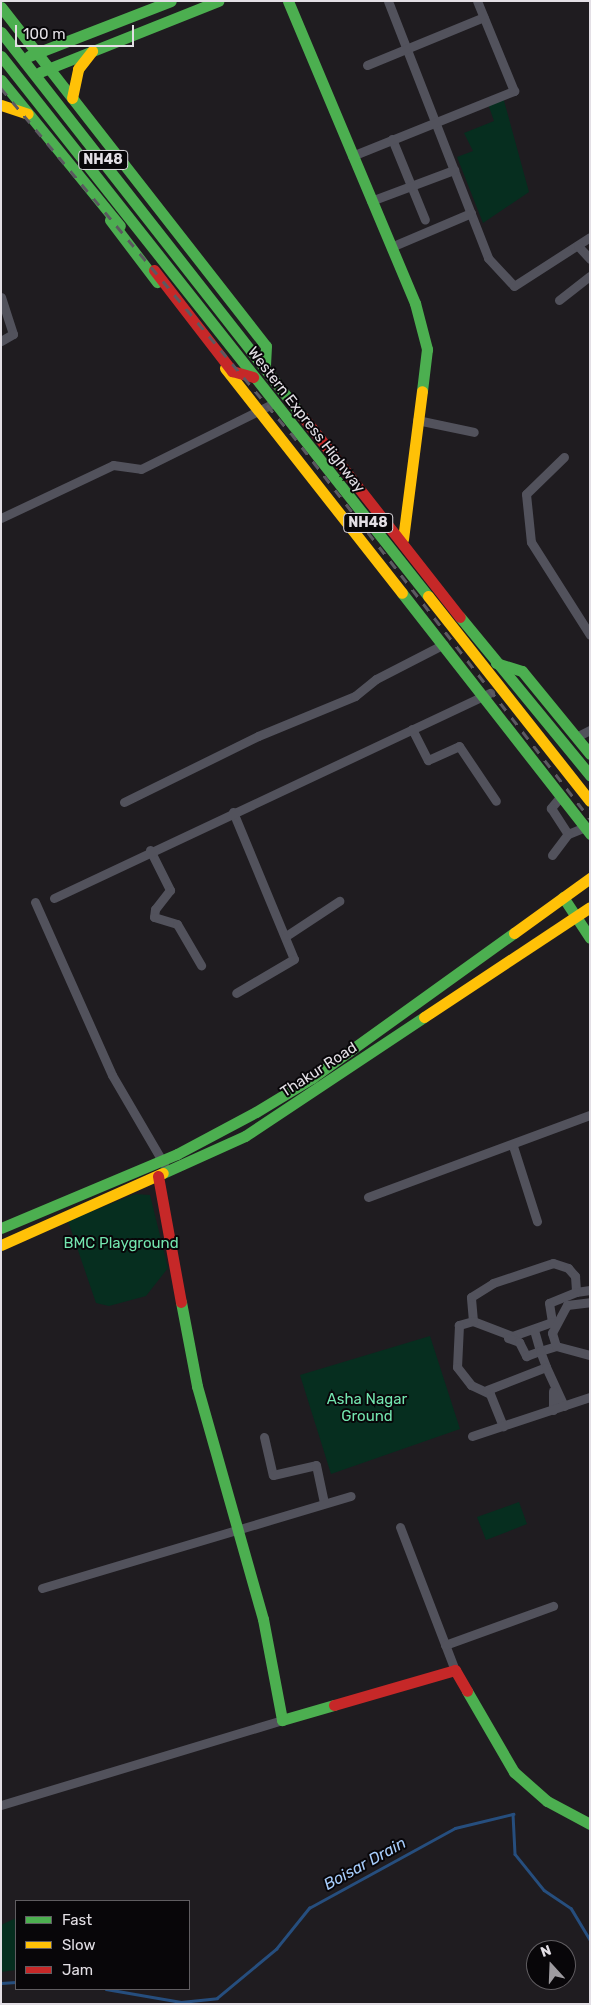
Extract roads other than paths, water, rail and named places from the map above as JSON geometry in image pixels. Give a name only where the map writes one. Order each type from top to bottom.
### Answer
[{"type":"main road","points":[[1,69],[171,1]]},
{"type":"main road","points":[[218,1],[3,85],[33,119],[232,372],[253,376]]},
{"type":"main road","points":[[288,1],[415,303],[427,349],[403,539]]},
{"type":"main road","points":[[1,7],[37,53],[47,69],[72,98],[266,346],[265,366]]},
{"type":"main road","name":"Western Express Highway","points":[[1,32],[403,539],[496,663],[590,775]]},
{"type":"main road","points":[[72,98],[78,70],[92,51]]},
{"type":"main road","name":"Western Express Highway","points":[[1,56],[590,801]]},
{"type":"main road","points":[[1,105],[33,119],[39,132],[464,671],[487,695],[588,829]]},
{"type":"main road","points":[[496,663],[522,671],[590,754]]},
{"type":"main road","points":[[464,671],[481,665],[487,695],[588,829]]},
{"type":"main road","name":"Thakur Road","points":[[1,1228],[157,1163],[256,1112],[338,1060],[590,878]]},
{"type":"main road","points":[[563,897],[590,938]]},
{"type":"main road","name":"Thakur Road","points":[[1,1245],[245,1136],[516,958],[590,907]]},
{"type":"main road","points":[[502,941],[516,958]]},
{"type":"main road","points":[[338,1060],[347,1069]]},
{"type":"main road","points":[[164,1173],[197,1386],[263,1619],[282,1720],[456,1670],[514,1772],[547,1801],[590,1824]]},
{"type":"main road","points":[[42,1211],[46,1225]]},
{"type":"street","points":[[388,1],[488,258],[514,286],[590,237]]},
{"type":"street","points":[[352,156],[514,91],[477,1]]},
{"type":"street","points":[[367,65],[484,17]]},
{"type":"street","points":[[392,139],[425,220]]},
{"type":"street","points":[[371,201],[454,170]]},
{"type":"street","points":[[391,247],[471,213]]},
{"type":"street","points":[[578,246],[590,259]]},
{"type":"street","points":[[559,300],[590,276]]},
{"type":"street","points":[[1,297],[13,334],[1,341]]},
{"type":"street","points":[[1,518],[113,465],[141,469],[274,403]]},
{"type":"street","points":[[417,420],[474,432]]},
{"type":"street","points":[[564,457],[526,494],[530,542],[590,635]]},
{"type":"street","points":[[124,802],[258,736],[356,696],[376,679],[444,644]]},
{"type":"street","points":[[54,898],[150,850],[487,695]]},
{"type":"street","points":[[412,729],[428,760],[459,746],[496,801]]},
{"type":"street","points":[[576,737],[590,730]]},
{"type":"street","points":[[562,796],[551,808],[568,834]]},
{"type":"street","points":[[233,812],[294,959],[236,994]]},
{"type":"street","points":[[552,855],[568,834],[588,829]]},
{"type":"street","points":[[150,850],[170,890],[155,909],[154,917],[177,924],[201,965]]},
{"type":"street","points":[[286,936],[338,901]]},
{"type":"street","points":[[35,902],[112,1075],[164,1173]]},
{"type":"street","points":[[368,1197],[513,1146],[590,1115]]},
{"type":"street","points":[[513,1146],[537,1221]]},
{"type":"street","points":[[576,1292],[575,1276],[568,1268],[543,1265],[476,1291],[470,1304],[477,1324],[516,1340],[526,1356],[556,1346],[590,1355]]},
{"type":"street","points":[[546,1367],[487,1390],[470,1385],[456,1367],[456,1333],[458,1325],[477,1324],[512,1336],[534,1330],[553,1321],[549,1304],[576,1292],[590,1290]]},
{"type":"street","points":[[556,1346],[552,1333],[567,1304],[590,1302]]},
{"type":"street","points":[[534,1330],[553,1392],[553,1410]]},
{"type":"street","points":[[487,1390],[503,1426]]},
{"type":"street","points":[[553,1392],[564,1406]]},
{"type":"street","points":[[472,1436],[590,1397]]},
{"type":"street","points":[[264,1437],[273,1475],[316,1465],[324,1504]]},
{"type":"street","points":[[42,1588],[351,1496]]},
{"type":"street","points":[[400,1527],[456,1670]]},
{"type":"street","points":[[445,1645],[553,1606]]},
{"type":"street","points":[[1,1805],[282,1720]]},
{"type":"waterway","name":"Boisar Drain","points":[[112,1990],[181,2002],[217,1998],[276,1949],[309,1908],[455,1828],[513,1814],[515,1854],[544,1890],[571,1908],[590,1940]]},
{"type":"waterway","name":"Boisar Drain","points":[[1,1983],[15,1982]]},
{"type":"railway","points":[[1,88],[291,433],[590,819]]},
{"type":"park label","name":"BMC Playground","points":[[121,1244]]},
{"type":"park label","name":"Asha Nagar Ground","points":[[367,1408]]}]
